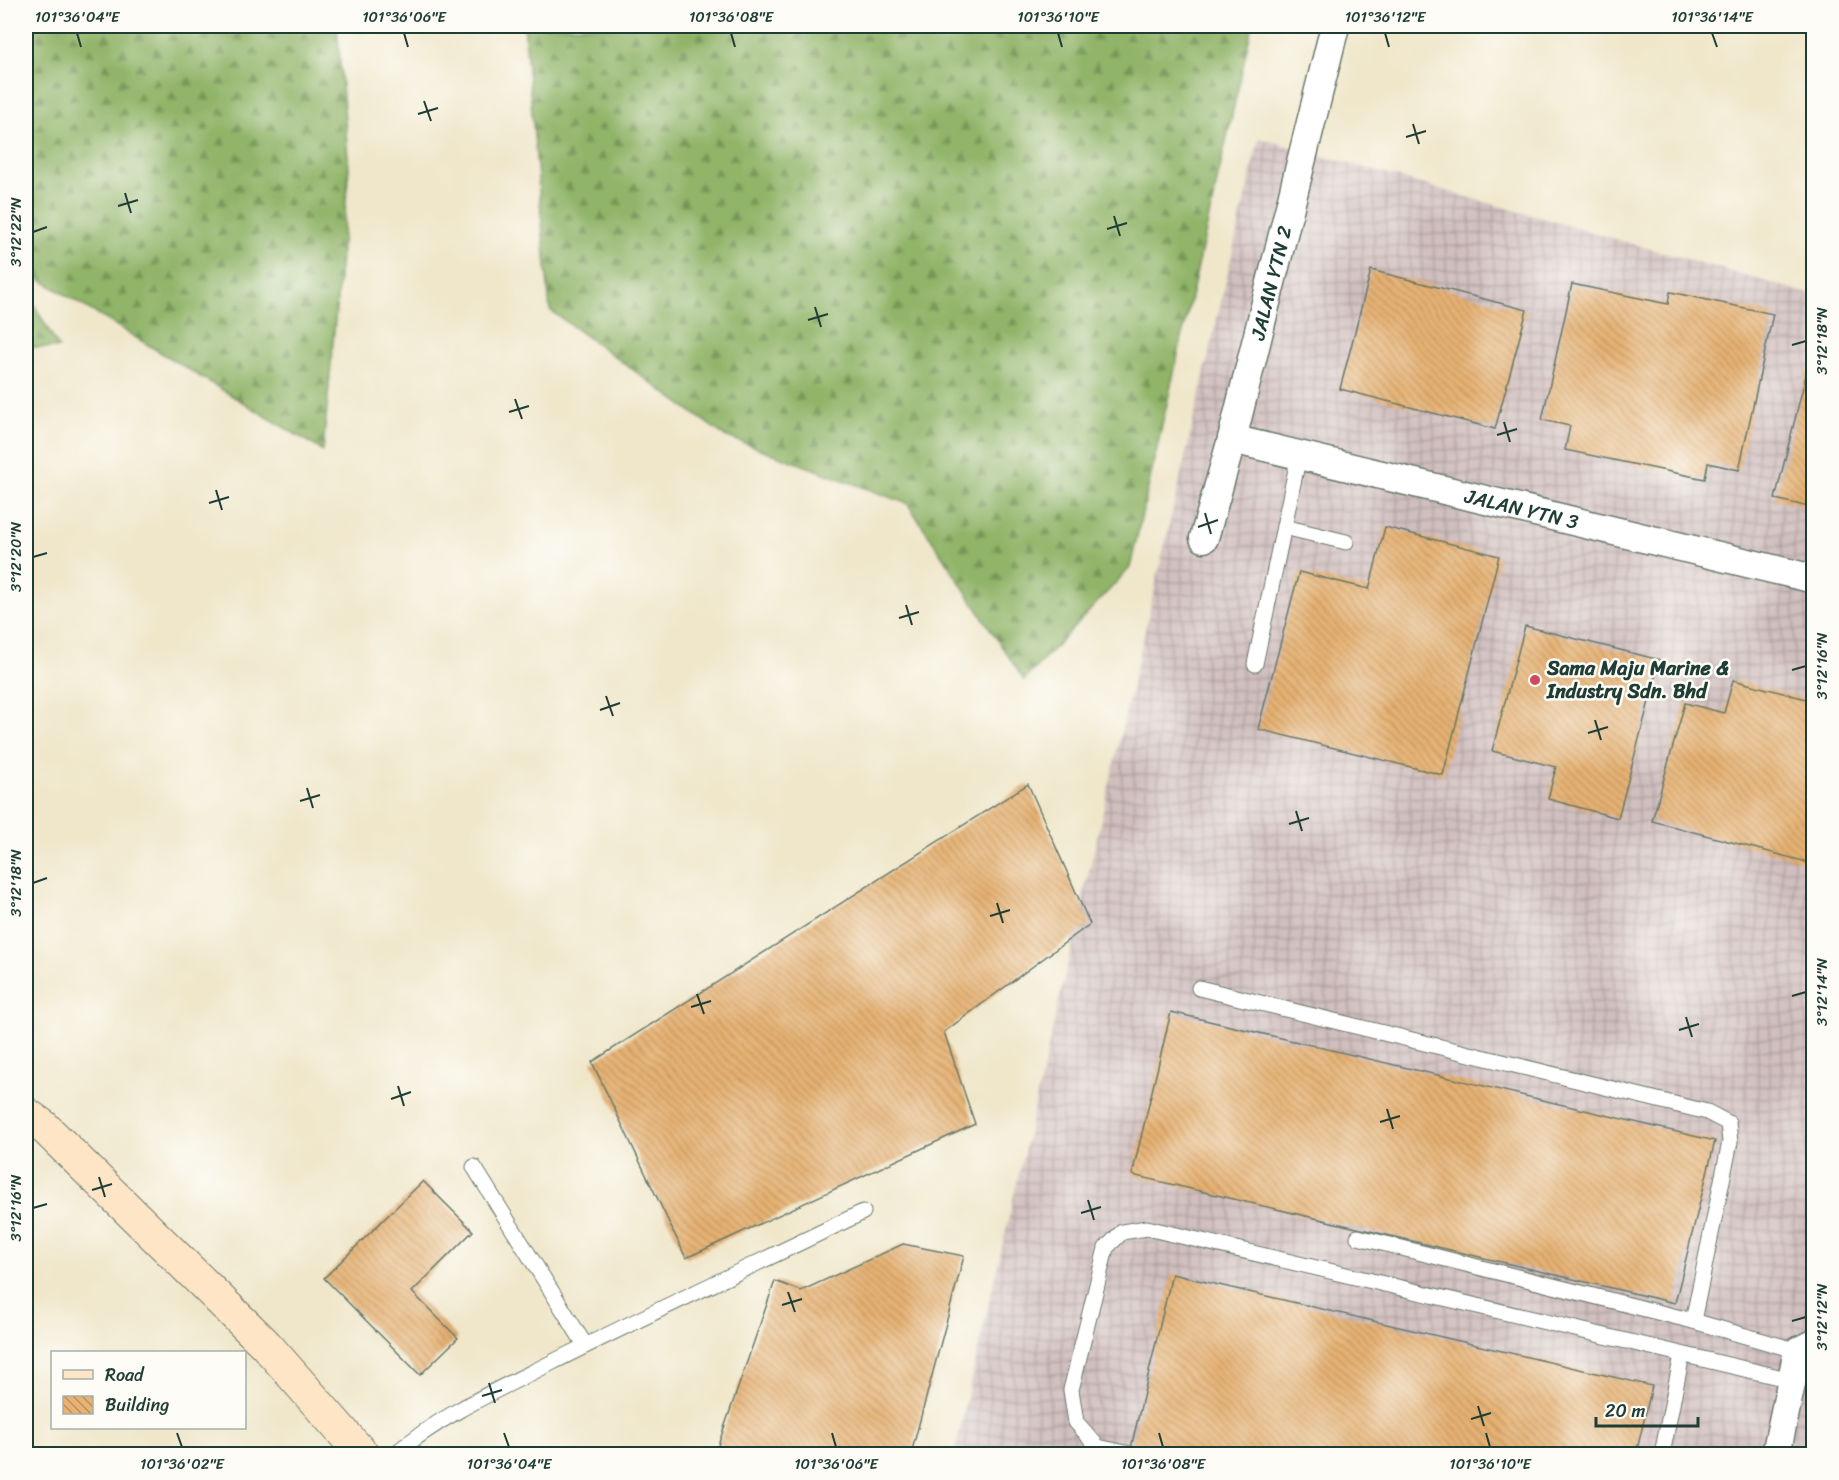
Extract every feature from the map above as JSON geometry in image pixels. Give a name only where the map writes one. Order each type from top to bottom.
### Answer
[{"type":"street","name":"JALAN YTN 2","points":[[1204,538],[1232,439],[1335,26]]},
{"type":"street","name":"JALAN YTN 3","points":[[1232,439],[1814,579]]},
{"type":"street","points":[[26,1114],[43,1126],[266,1345],[362,1455]]},
{"type":"street","points":[[1776,1455],[1791,1380],[1806,1348]]},
{"type":"lane","points":[[1255,664],[1299,455]]},
{"type":"lane","points":[[1284,527],[1346,542]]},
{"type":"lane","points":[[1199,988],[1707,1113],[1728,1123],[1730,1142],[1693,1321]]},
{"type":"lane","points":[[474,1167],[585,1345]]},
{"type":"lane","points":[[395,1455],[418,1434],[472,1403],[585,1345],[863,1212]]},
{"type":"lane","points":[[1130,1455],[1098,1447],[1076,1422],[1071,1390],[1106,1248],[1122,1232],[1147,1228],[1791,1380]]},
{"type":"lane","points":[[1358,1238],[1806,1348]]},
{"type":"lane","points":[[1662,1455],[1683,1355]]},
{"type":"shaded area","points":[[1259,138],[1813,295],[1813,1454],[954,1454]]},
{"type":"green space","points":[[26,26],[337,26],[349,169],[323,451],[26,271]]},
{"type":"green space","points":[[524,26],[1252,26],[1130,568],[1024,680],[908,504],[725,436],[550,310]]},
{"type":"green space","points":[[26,291],[59,348],[26,347]]},
{"type":"building","points":[[1371,270],[1527,310],[1495,429],[1340,389]]},
{"type":"building","points":[[1572,284],[1668,304],[1670,292],[1773,314],[1739,470],[1708,463],[1705,479],[1565,450],[1570,426],[1542,420]]},
{"type":"building","points":[[1807,371],[1814,372],[1814,508],[1775,499]]},
{"type":"building","points":[[1385,527],[1499,556],[1443,775],[1258,729],[1299,572],[1369,589]]},
{"type":"building","points":[[1525,626],[1660,660],[1618,818],[1548,799],[1556,767],[1492,751]]},
{"type":"building","points":[[1733,680],[1814,701],[1814,864],[1652,821],[1685,703],[1724,713]]},
{"type":"building","points":[[1028,784],[1090,924],[944,1032],[975,1124],[686,1258],[592,1062]]},
{"type":"building","points":[[1171,1012],[1715,1141],[1675,1303],[1132,1175]]},
{"type":"building","points":[[423,1181],[473,1231],[412,1292],[458,1338],[420,1375],[324,1278]]},
{"type":"building","points":[[903,1244],[964,1256],[911,1454],[715,1454],[775,1281],[801,1291]]},
{"type":"building","points":[[1172,1274],[1652,1386],[1636,1454],[1161,1454],[1131,1448]]},
{"type":"place","name":"Sama Maju Marine & Industry Sdn. Bhd","points":[[1535,680]]}]
